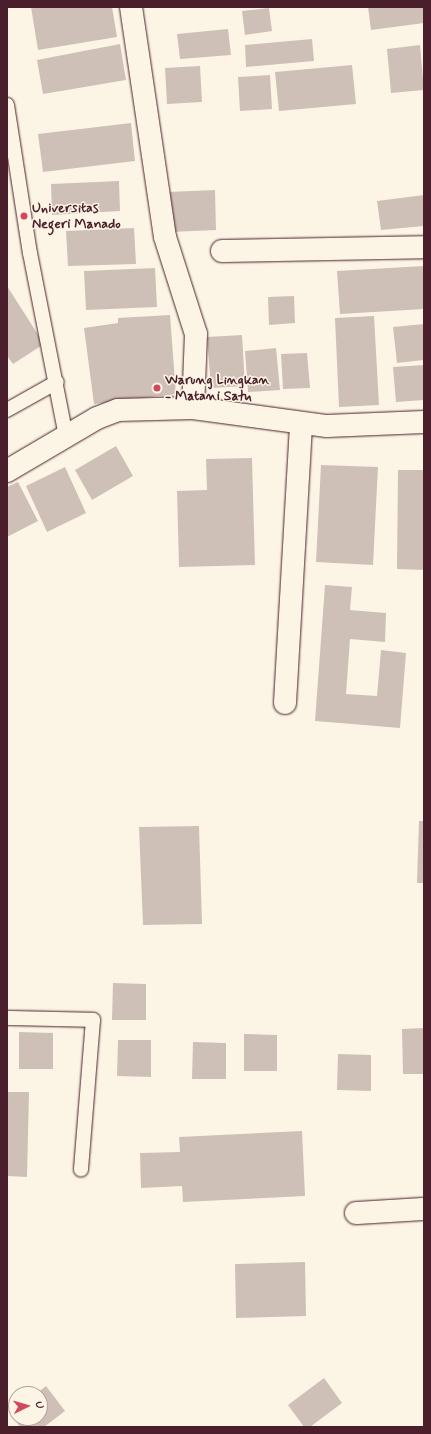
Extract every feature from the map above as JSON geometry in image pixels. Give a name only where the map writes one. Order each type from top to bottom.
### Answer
[{"type":"street","points":[[131,7],[165,237],[196,334],[193,408]]},
{"type":"street","points":[[222,251],[424,247]]},
{"type":"street","points":[[7,471],[97,418],[118,410],[193,408],[301,425],[424,422]]},
{"type":"street","points":[[285,703],[301,425]]},
{"type":"street","points":[[356,1213],[424,1209]]},
{"type":"lane","points":[[7,105],[30,253],[57,382],[66,437]]},
{"type":"lane","points":[[7,410],[57,382]]},
{"type":"lane","points":[[7,1018],[93,1020],[81,1170]]},
{"type":"building","points":[[31,7],[112,7],[117,37],[38,50]]},
{"type":"building","points":[[368,7],[424,7],[424,23],[371,30]]},
{"type":"building","points":[[269,8],[272,31],[245,35],[242,11]]},
{"type":"building","points":[[228,29],[231,55],[180,59],[177,34]]},
{"type":"building","points":[[312,39],[314,61],[246,67],[245,45]]},
{"type":"building","points":[[120,44],[126,80],[43,94],[37,60]]},
{"type":"building","points":[[420,45],[424,90],[391,93],[387,49]]},
{"type":"building","points":[[352,65],[356,104],[279,111],[275,72]]},
{"type":"building","points":[[200,66],[202,102],[167,104],[165,68]]},
{"type":"building","points":[[270,75],[272,109],[240,111],[238,77]]},
{"type":"building","points":[[131,123],[135,161],[43,172],[38,134]]},
{"type":"building","points":[[119,181],[120,211],[52,215],[51,184]]},
{"type":"building","points":[[215,190],[216,230],[170,232],[168,192]]},
{"type":"building","points":[[424,195],[424,226],[381,230],[377,201]]},
{"type":"building","points":[[134,228],[136,264],[68,266],[66,231]]},
{"type":"building","points":[[424,266],[424,309],[340,314],[337,271]]},
{"type":"building","points":[[155,268],[157,307],[86,310],[84,271]]},
{"type":"building","points":[[7,286],[44,344],[13,364],[7,356]]},
{"type":"building","points":[[294,296],[295,323],[269,325],[268,297]]},
{"type":"building","points":[[170,315],[176,394],[94,404],[84,328],[118,323],[118,318]]},
{"type":"building","points":[[374,316],[379,405],[339,407],[335,318]]},
{"type":"building","points":[[424,324],[424,360],[397,363],[393,327]]},
{"type":"building","points":[[242,335],[245,386],[211,388],[207,337]]},
{"type":"building","points":[[276,348],[280,390],[248,392],[245,351]]},
{"type":"building","points":[[307,353],[310,388],[283,389],[281,354]]},
{"type":"building","points":[[424,365],[424,400],[396,402],[393,367]]},
{"type":"building","points":[[116,446],[133,476],[92,500],[75,470]]},
{"type":"building","points":[[252,458],[255,565],[179,567],[177,491],[207,490],[206,459]]},
{"type":"building","points":[[321,465],[378,467],[373,565],[316,562]]},
{"type":"building","points":[[65,467],[86,513],[47,532],[26,486]]},
{"type":"building","points":[[398,470],[424,470],[424,570],[397,569]]},
{"type":"building","points":[[18,482],[38,521],[7,537],[7,487]]},
{"type":"building","points":[[325,585],[352,587],[350,610],[386,613],[385,642],[350,639],[346,694],[377,696],[381,650],[406,653],[400,728],[315,721]]},
{"type":"building","points":[[419,821],[424,821],[424,883],[417,883]]},
{"type":"building","points":[[199,826],[202,924],[143,925],[139,827]]},
{"type":"building","points":[[113,983],[146,984],[146,1020],[112,1020]]},
{"type":"building","points":[[424,1028],[424,1074],[403,1074],[402,1029]]},
{"type":"building","points":[[19,1032],[53,1033],[53,1069],[19,1069]]},
{"type":"building","points":[[244,1034],[277,1035],[277,1071],[244,1071]]},
{"type":"building","points":[[118,1040],[151,1040],[151,1077],[117,1076]]},
{"type":"building","points":[[193,1042],[226,1043],[226,1079],[192,1079]]},
{"type":"building","points":[[338,1054],[371,1055],[371,1091],[337,1090]]},
{"type":"building","points":[[7,1092],[29,1092],[27,1177],[7,1176]]},
{"type":"building","points":[[302,1131],[305,1196],[183,1202],[182,1186],[141,1188],[140,1153],[180,1152],[179,1137]]},
{"type":"building","points":[[305,1262],[306,1316],[236,1318],[235,1264]]},
{"type":"building","points":[[324,1378],[342,1403],[310,1427],[304,1427],[288,1405]]},
{"type":"building","points":[[48,1389],[65,1411],[48,1424]]},
{"type":"building","points":[[19,1426],[45,1426],[44,1427]]},
{"type":"place","name":"Universitas Negeri Manado","points":[[24,216]]},
{"type":"place","name":"Warung Lingkan - Matani Satu","points":[[157,388]]}]
